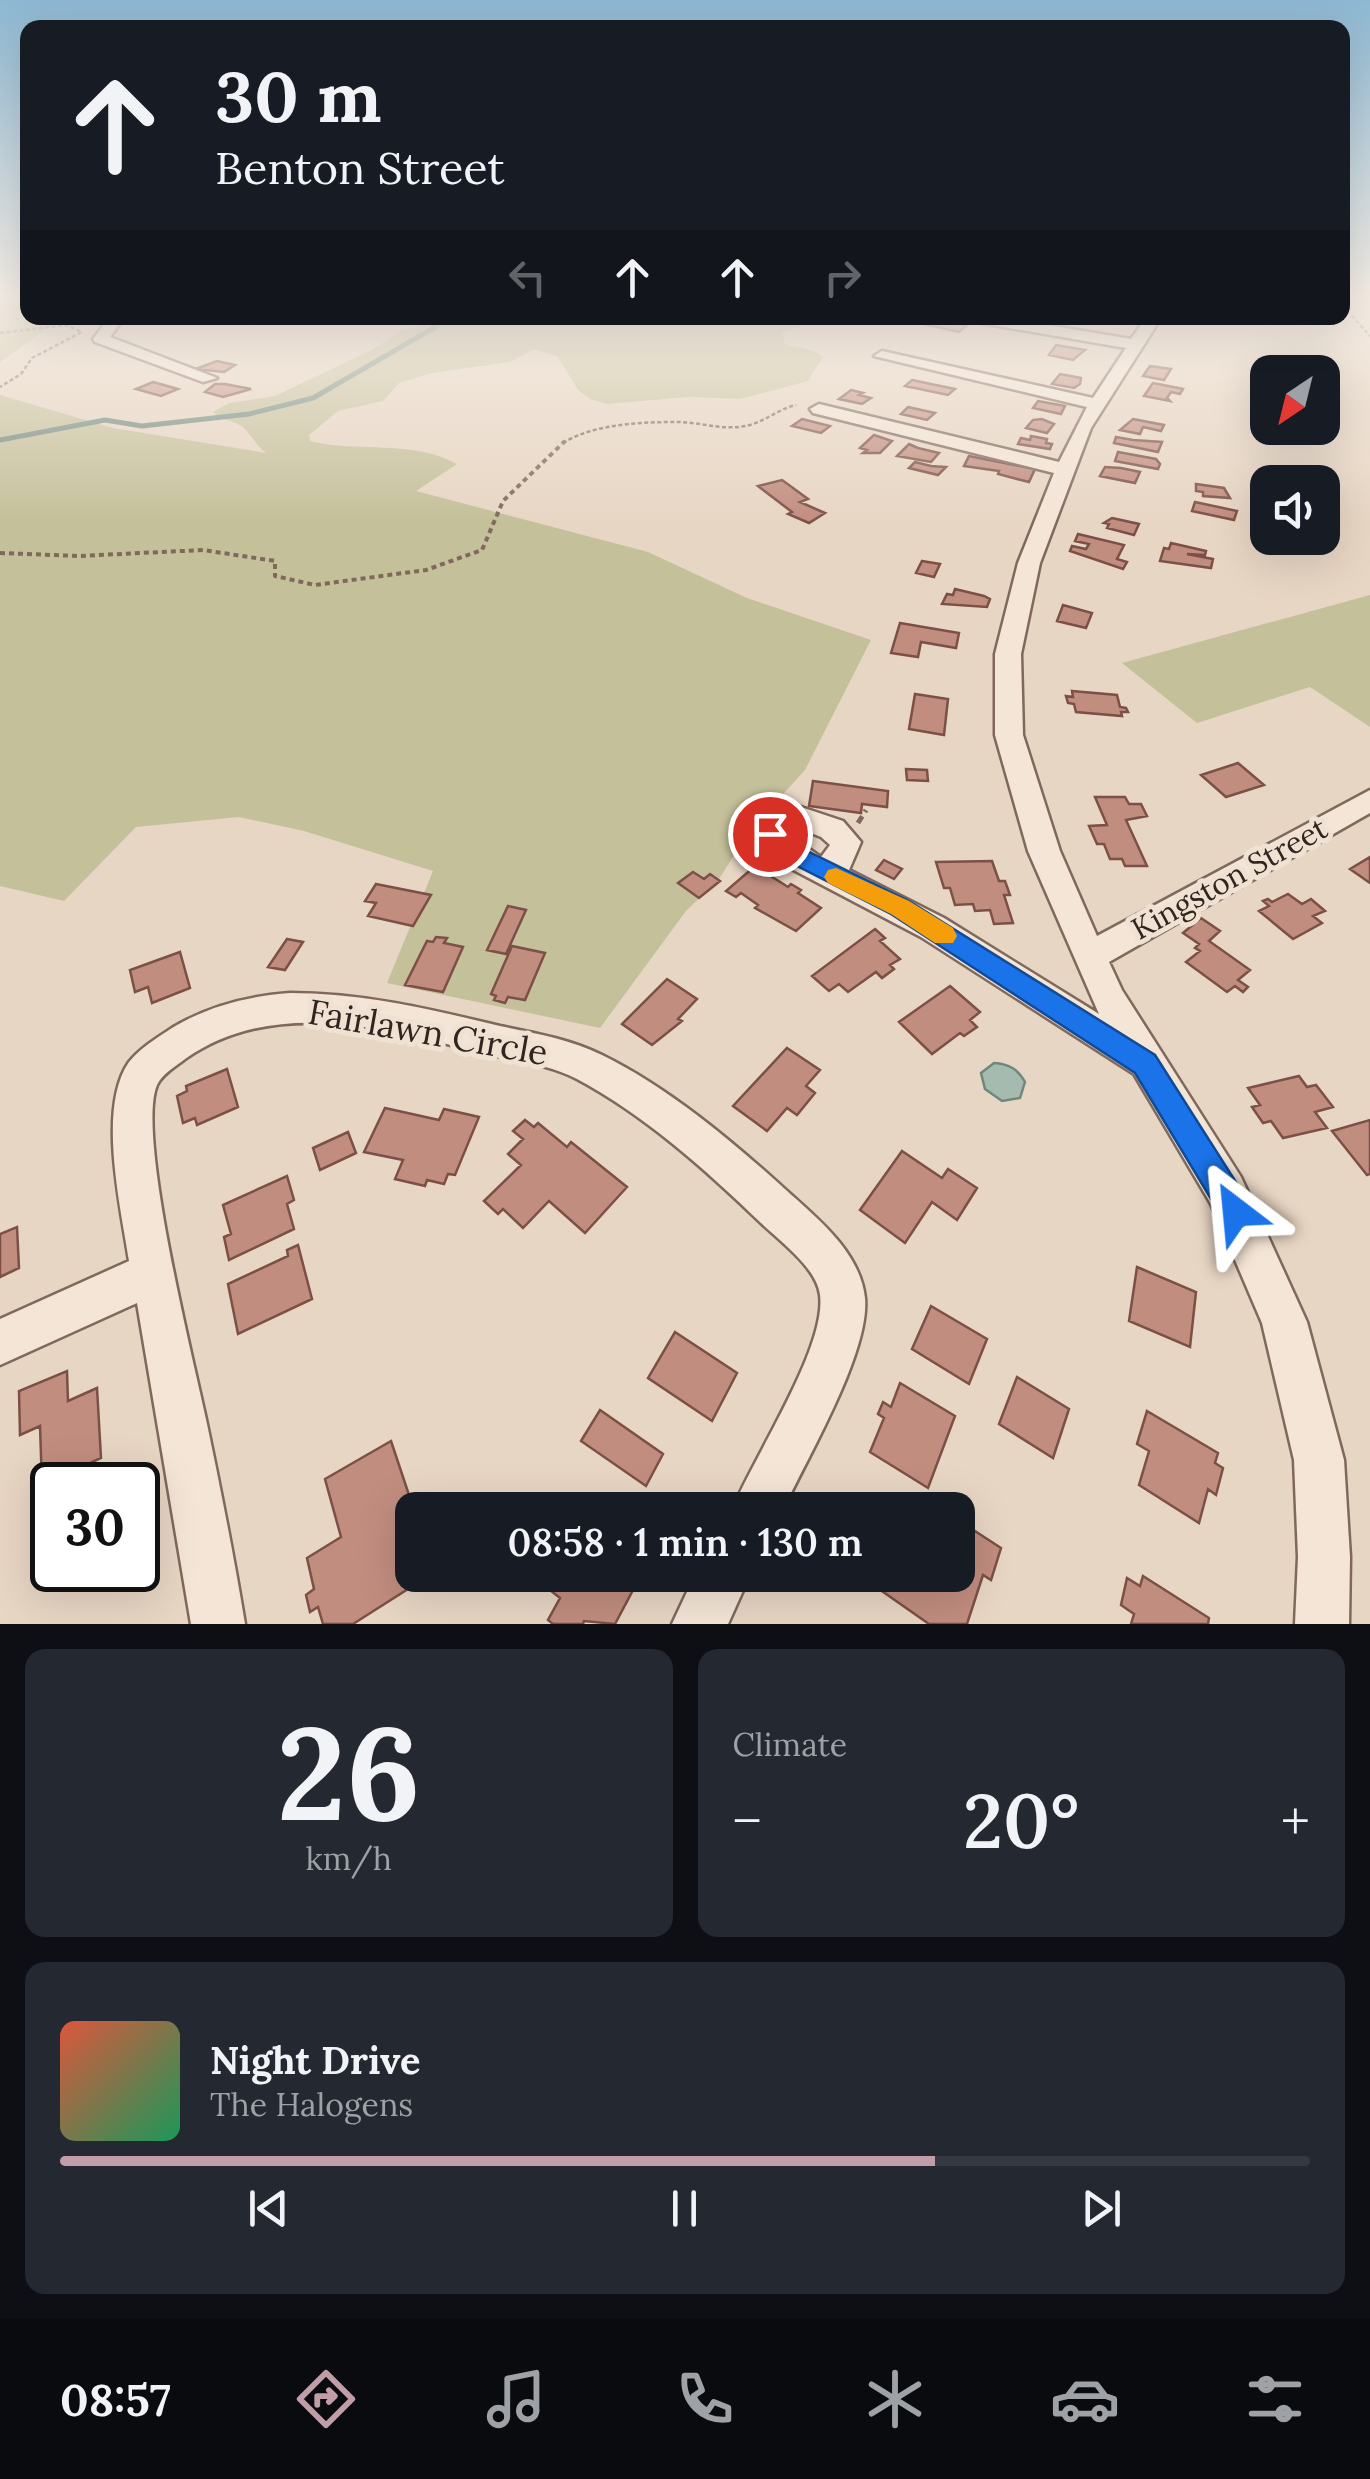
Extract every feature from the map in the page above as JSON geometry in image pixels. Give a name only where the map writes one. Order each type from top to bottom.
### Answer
[{"type":"street","points":[[192,372],[210,378]]},
{"type":"street","points":[[952,372],[1096,404]]},
{"type":"street","points":[[1118,372],[1096,404],[1066,470],[1024,580],[1008,654],[1005,693],[1009,734],[1023,790],[1088,956],[1145,1064],[1226,1191],[1284,1322],[1319,1460],[1324,1557],[1322,1624]]},
{"type":"street","points":[[819,410],[1066,470]]},
{"type":"street","name":"Kingston Street","points":[[1088,956],[1370,800]]},
{"type":"street","points":[[819,868],[900,908],[1145,1064]]},
{"type":"street","name":"Fairlawn Circle","points":[[218,1624],[152,1272],[139,1185],[134,1094],[140,1076],[151,1064],[210,1026],[260,1010],[331,1009],[470,1034],[592,1066],[738,1174],[828,1260],[838,1276],[843,1308],[836,1345],[766,1492]]},
{"type":"street","points":[[0,1342],[152,1272]]},
{"type":"street","points":[[699,1624],[715,1592]]},
{"type":"path","points":[[0,387],[23,372]]},
{"type":"path","points":[[0,553],[78,556],[245,551],[276,561],[275,576],[315,585],[426,570],[482,550],[503,502],[566,440],[608,427],[676,422],[739,428],[765,421],[775,410],[798,405],[819,410]]},
{"type":"shaded area","points":[[326,372],[441,372],[399,383],[383,401],[338,411],[309,435],[310,441],[439,456],[457,464],[416,491],[648,552],[747,598],[871,640],[805,770],[750,830],[719,879],[686,911],[600,1028],[387,983],[433,871],[304,831],[239,817],[136,827],[64,901],[0,886],[0,395],[113,428],[266,453],[244,428],[213,412],[229,403],[275,396]]},
{"type":"shaded area","points":[[567,372],[814,372],[808,381],[740,399],[688,397],[607,404],[578,390]]},
{"type":"shaded area","points":[[1370,595],[1370,727],[1310,687],[1197,723],[1122,663]]},
{"type":"shaded area","points":[[994,1063],[1012,1068],[1022,1077],[1025,1082],[1020,1098],[1002,1101],[985,1089],[981,1073]]},
{"type":"building","points":[[1146,372],[1169,372],[1164,380],[1143,376]]},
{"type":"building","points":[[1060,374],[1081,378],[1080,384],[1074,388],[1052,384]]},
{"type":"building","points":[[912,380],[955,389],[948,395],[905,386]]},
{"type":"building","points":[[153,382],[178,389],[161,396],[136,389]]},
{"type":"building","points":[[1153,383],[1183,389],[1180,394],[1171,392],[1167,398],[1170,401],[1144,396]]},
{"type":"building","points":[[215,384],[251,389],[223,397],[205,392]]},
{"type":"building","points":[[851,390],[871,398],[862,404],[839,399]]},
{"type":"building","points":[[1038,401],[1065,406],[1061,414],[1033,408]]},
{"type":"building","points":[[908,407],[935,413],[927,420],[901,414]]},
{"type":"building","points":[[802,419],[830,426],[821,433],[792,426]]},
{"type":"building","points":[[1133,419],[1164,425],[1161,431],[1143,427],[1140,434],[1120,430]]},
{"type":"building","points":[[1033,420],[1054,424],[1047,433],[1026,428]]},
{"type":"building","points":[[874,435],[892,441],[880,453],[863,453],[867,450],[860,448]]},
{"type":"building","points":[[1031,436],[1047,439],[1046,443],[1052,444],[1050,449],[1018,444],[1021,438],[1030,440]]},
{"type":"building","points":[[1116,437],[1162,442],[1158,452],[1114,443]]},
{"type":"building","points":[[909,444],[939,453],[931,462],[897,456]]},
{"type":"building","points":[[1118,452],[1156,459],[1160,464],[1158,469],[1115,461]]},
{"type":"building","points":[[969,456],[1035,469],[1029,482],[998,474],[999,471],[964,466]]},
{"type":"building","points":[[915,462],[946,467],[938,475],[909,468]]},
{"type":"building","points":[[1105,467],[1140,472],[1135,483],[1100,476]]},
{"type":"building","points":[[782,480],[808,499],[800,502],[825,513],[809,523],[788,514],[792,512],[758,486]]},
{"type":"building","points":[[1196,484],[1224,488],[1230,498],[1203,496],[1203,492],[1196,491]]},
{"type":"building","points":[[1195,502],[1237,511],[1234,520],[1192,511]]},
{"type":"building","points":[[1112,518],[1139,524],[1134,535],[1107,528],[1109,524],[1104,523]]},
{"type":"building","points":[[1078,534],[1124,545],[1117,559],[1127,562],[1123,569],[1070,551],[1072,546],[1086,549],[1089,544],[1075,541]]},
{"type":"building","points":[[1171,543],[1206,551],[1205,555],[1187,554],[1213,559],[1211,568],[1160,561],[1164,548],[1169,549]]},
{"type":"building","points":[[922,561],[940,564],[934,577],[916,573]]},
{"type":"building","points":[[955,589],[990,599],[987,607],[942,604]]},
{"type":"building","points":[[1063,605],[1092,613],[1086,628],[1057,621]]},
{"type":"building","points":[[900,623],[959,633],[956,648],[921,642],[918,657],[891,653]]},
{"type":"building","points":[[1072,691],[1117,695],[1120,707],[1128,712],[1121,712],[1122,716],[1076,712],[1066,696],[1073,697]]},
{"type":"building","points":[[915,694],[948,699],[944,735],[909,729]]},
{"type":"building","points":[[1238,763],[1264,785],[1226,797],[1201,775]]},
{"type":"building","points":[[906,769],[927,770],[928,781],[907,780]]},
{"type":"building","points":[[813,781],[888,791],[887,807],[862,804],[861,813],[809,806]]},
{"type":"building","points":[[1095,797],[1125,797],[1129,804],[1141,804],[1147,816],[1126,820],[1147,866],[1125,866],[1122,859],[1110,859],[1104,844],[1097,844],[1089,826],[1107,825]]},
{"type":"building","points":[[1370,857],[1370,883],[1350,869]]},
{"type":"building","points":[[884,860],[902,869],[894,879],[876,870]]},
{"type":"building","points":[[992,861],[999,881],[1005,881],[1010,895],[1004,895],[1013,923],[994,924],[990,910],[975,911],[973,904],[955,905],[950,888],[944,888],[936,862]]},
{"type":"building","points":[[755,866],[788,887],[791,884],[801,890],[798,893],[821,908],[796,931],[755,908],[758,905],[741,893],[736,897],[726,891]]},
{"type":"building","points":[[693,872],[704,879],[710,874],[720,881],[699,898],[678,883]]},
{"type":"building","points":[[376,884],[431,895],[413,926],[368,916],[376,903],[365,901]]},
{"type":"building","points":[[1288,894],[1302,904],[1311,899],[1325,911],[1313,916],[1322,923],[1293,939],[1259,911],[1269,906],[1263,901],[1272,902]]},
{"type":"building","points":[[508,906],[526,910],[506,954],[487,950]]},
{"type":"building","points":[[1201,918],[1220,931],[1209,941],[1250,970],[1238,980],[1248,987],[1243,992],[1235,986],[1227,992],[1186,962],[1200,951],[1195,948],[1199,944],[1183,933]]},
{"type":"building","points":[[875,929],[885,938],[880,941],[900,959],[890,965],[894,969],[882,978],[876,972],[848,992],[839,984],[829,991],[812,976]]},
{"type":"building","points":[[436,937],[463,947],[443,992],[405,985],[427,941],[433,942]]},
{"type":"building","points":[[287,939],[303,942],[285,970],[268,967]]},
{"type":"building","points":[[512,946],[545,953],[525,1000],[508,997],[505,1003],[494,1000],[496,996],[491,994]]},
{"type":"building","points":[[180,952],[190,988],[152,1003],[148,987],[135,992],[130,970]]},
{"type":"building","points":[[667,979],[697,999],[678,1019],[682,1021],[652,1045],[622,1024]]},
{"type":"building","points":[[950,986],[980,1012],[970,1020],[977,1027],[964,1036],[960,1033],[932,1054],[899,1022]]},
{"type":"building","points":[[787,1048],[820,1070],[806,1086],[815,1093],[797,1115],[787,1108],[767,1131],[733,1106]]},
{"type":"building","points":[[227,1069],[238,1107],[197,1125],[195,1118],[183,1123],[177,1096],[187,1091],[186,1086]]},
{"type":"building","points":[[1299,1076],[1307,1087],[1316,1085],[1333,1107],[1315,1112],[1327,1128],[1283,1138],[1271,1121],[1263,1123],[1252,1107],[1260,1105],[1248,1088]]},
{"type":"building","points":[[385,1108],[439,1120],[444,1109],[479,1117],[455,1175],[448,1174],[444,1184],[427,1180],[425,1186],[395,1179],[403,1160],[364,1152]]},
{"type":"building","points":[[525,1120],[534,1127],[538,1123],[567,1147],[571,1142],[627,1187],[585,1233],[549,1201],[523,1228],[503,1209],[498,1214],[484,1201],[521,1165],[508,1154],[523,1139],[513,1131]]},
{"type":"building","points":[[1370,1120],[1370,1174],[1367,1175],[1332,1131]]},
{"type":"building","points":[[348,1132],[356,1153],[320,1170],[313,1148]]},
{"type":"building","points":[[902,1151],[942,1178],[948,1169],[977,1188],[957,1220],[932,1202],[905,1243],[860,1210]]},
{"type":"building","points":[[287,1176],[294,1200],[287,1204],[294,1229],[229,1260],[224,1237],[231,1234],[223,1205]]},
{"type":"building","points":[[17,1227],[19,1268],[0,1277],[0,1234]]},
{"type":"building","points":[[298,1245],[312,1299],[238,1334],[228,1284],[288,1256],[287,1250]]},
{"type":"building","points":[[1137,1267],[1196,1292],[1190,1347],[1129,1321]]},
{"type":"building","points":[[931,1306],[987,1339],[969,1384],[912,1349]]},
{"type":"building","points":[[675,1332],[737,1373],[712,1421],[648,1378]]},
{"type":"building","points":[[67,1371],[68,1401],[97,1388],[101,1458],[92,1462],[41,1462],[40,1426],[20,1435],[19,1391]]},
{"type":"building","points":[[1017,1377],[1069,1409],[1053,1458],[999,1424]]},
{"type":"building","points":[[900,1383],[955,1416],[928,1488],[870,1452],[884,1418],[878,1414],[883,1402],[891,1407]]},
{"type":"building","points":[[600,1410],[663,1454],[646,1486],[581,1441]]},
{"type":"building","points":[[1147,1411],[1218,1453],[1215,1463],[1223,1468],[1216,1495],[1208,1489],[1199,1523],[1139,1485],[1149,1451],[1137,1444]]},
{"type":"building","points":[[391,1441],[408,1492],[395,1492],[395,1592],[403,1592],[353,1624],[323,1624],[318,1607],[310,1612],[306,1595],[314,1589],[307,1558],[341,1537],[325,1479]]},
{"type":"building","points":[[975,1531],[1001,1548],[991,1580],[983,1575],[967,1624],[929,1624],[883,1592],[975,1592]]},
{"type":"building","points":[[1143,1576],[1209,1618],[1208,1624],[1131,1624],[1134,1614],[1121,1605],[1127,1578],[1140,1586]]},
{"type":"building","points":[[552,1592],[632,1592],[615,1624],[553,1624],[548,1620],[560,1598]]},
{"type":"waterway","points":[[0,440],[105,420],[142,426],[249,414],[313,398],[358,372]]},
{"type":"slow traffic","points":[[836,877],[900,908],[944,936]]},
{"type":"route","points":[[770,834],[774,844],[900,908],[1145,1064],[1202,1150],[1236,1212]]}]
